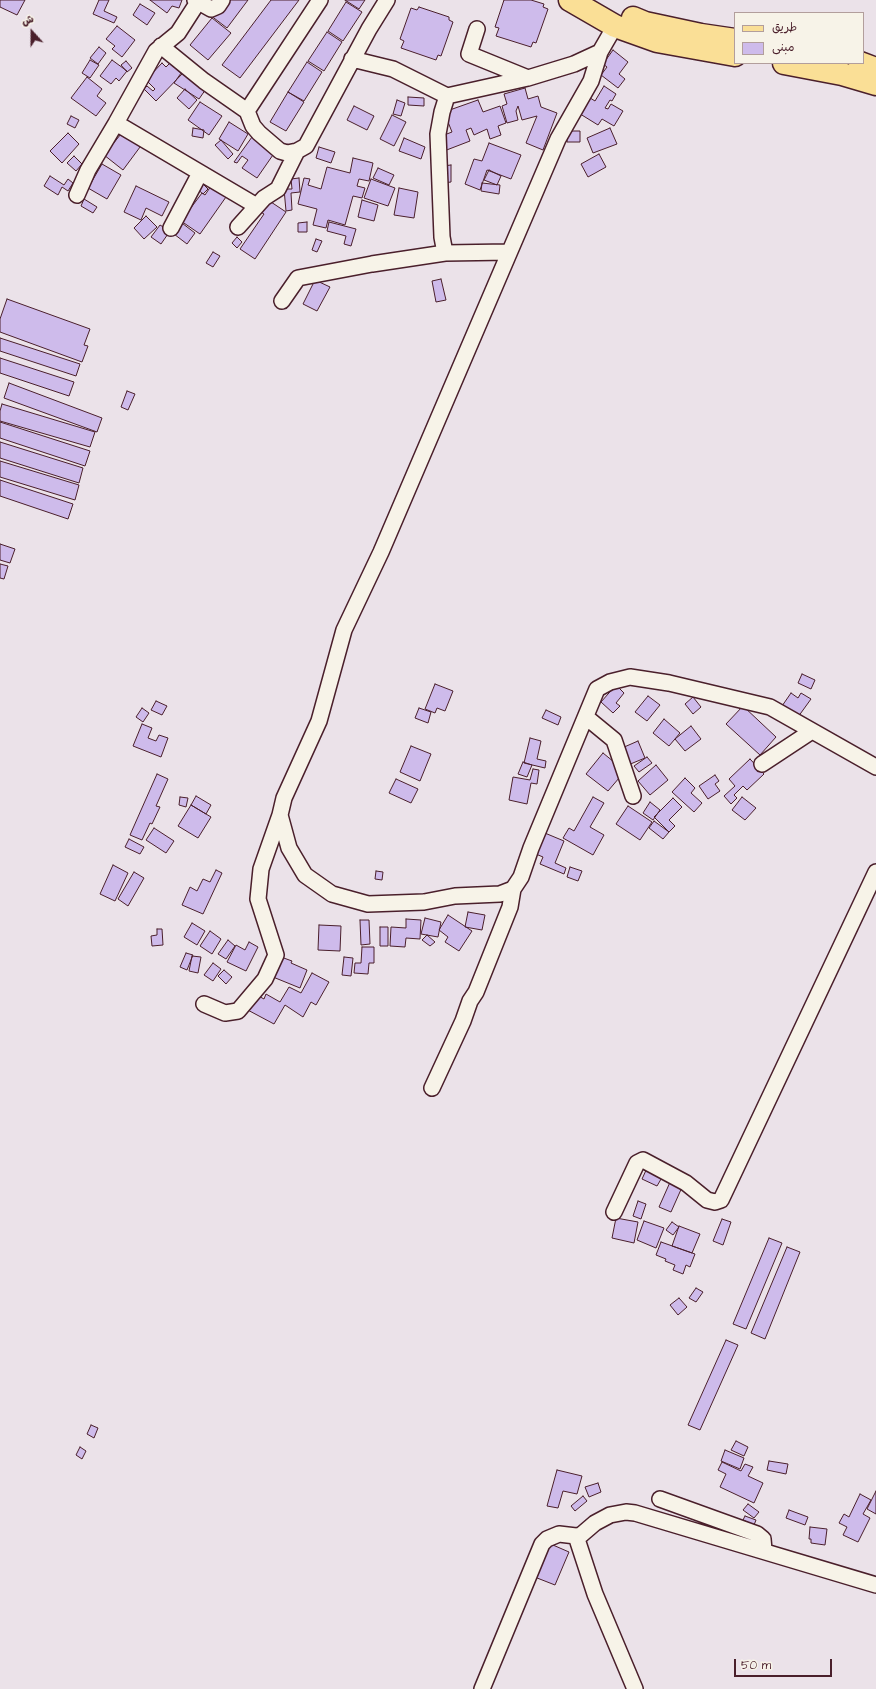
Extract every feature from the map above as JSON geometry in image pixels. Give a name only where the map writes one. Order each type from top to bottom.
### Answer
[{"type":"main road","points":[[570,0],[614,26],[657,41],[734,56]]},
{"type":"main road","points":[[596,0],[614,10],[645,22],[701,35],[734,40]]},
{"type":"main road","points":[[789,64],[842,74],[876,84]]},
{"type":"main road","points":[[863,64],[876,68]]},
{"type":"street","points":[[76,195],[88,170],[156,51],[178,33],[196,1],[211,9],[218,6],[222,0]]},
{"type":"street","points":[[247,111],[320,0]]},
{"type":"street","points":[[161,46],[204,81],[247,111],[253,126],[280,151],[290,153],[306,146],[352,59],[387,0]]},
{"type":"street","points":[[204,1004],[225,1013],[238,1011],[265,979],[276,955],[258,898],[261,869],[280,815],[284,798],[319,722],[344,630],[381,552],[558,139],[591,81],[600,52],[614,26]]},
{"type":"street","points":[[477,29],[469,54],[528,78]]},
{"type":"street","points":[[352,59],[393,69],[448,96],[528,78],[574,64],[600,52]]},
{"type":"street","points":[[445,253],[442,237],[438,134],[442,112],[448,96]]},
{"type":"street","points":[[116,123],[255,206]]},
{"type":"street","points":[[238,226],[255,206],[278,189],[297,151]]},
{"type":"street","points":[[171,228],[200,173]]},
{"type":"street","points":[[282,301],[298,278],[372,264],[445,253],[509,252]]},
{"type":"street","points":[[432,1088],[463,1021],[470,1001],[476,992],[510,907],[513,889],[521,877],[531,848],[597,689],[610,682],[630,676],[668,683],[770,707],[876,767]]},
{"type":"street","points":[[586,717],[614,740],[633,796]]},
{"type":"street","points":[[762,764],[812,731]]},
{"type":"street","points":[[280,815],[289,848],[305,875],[332,894],[368,904],[375,904],[424,902],[455,896],[500,894],[513,889]]},
{"type":"street","points":[[614,1212],[636,1163],[643,1160],[686,1183],[707,1200],[715,1202],[721,1200],[876,872]]},
{"type":"street","points":[[660,1499],[757,1534],[763,1540],[764,1550]]},
{"type":"street","points":[[482,1689],[538,1550],[547,1539],[553,1536],[560,1534],[576,1536],[585,1532],[595,1523],[610,1515],[626,1512],[643,1515],[764,1550],[876,1585]]},
{"type":"street","points":[[576,1536],[595,1594],[635,1689]]},
{"type":"building","points":[[0,0],[25,0],[17,15],[0,7]]},
{"type":"building","points":[[99,0],[109,0],[104,11],[117,17],[114,23],[93,14]]},
{"type":"building","points":[[150,0],[182,0],[179,8],[172,6],[167,13]]},
{"type":"building","points":[[221,0],[248,0],[227,28],[210,15]]},
{"type":"building","points":[[271,0],[299,0],[240,78],[222,65]]},
{"type":"building","points":[[345,0],[365,0],[359,9]]},
{"type":"building","points":[[504,0],[531,0],[544,4],[543,7],[548,9],[536,43],[533,42],[531,47],[496,36],[499,28],[495,27]]},
{"type":"building","points":[[346,2],[362,12],[343,41],[328,31]]},
{"type":"building","points":[[140,4],[155,13],[147,25],[133,15]]},
{"type":"building","points":[[419,7],[449,17],[449,20],[453,22],[441,56],[438,55],[436,60],[401,48],[404,41],[400,39],[411,8],[417,10]]},
{"type":"building","points":[[212,18],[231,33],[208,60],[190,45]]},
{"type":"building","points":[[117,26],[135,40],[122,57],[112,49],[115,46],[106,39]]},
{"type":"building","points":[[327,32],[342,42],[324,71],[308,61]]},
{"type":"building","points":[[99,47],[106,53],[98,64],[90,58]]},
{"type":"building","points":[[613,50],[628,62],[619,74],[625,79],[618,88],[601,75],[607,67],[603,64]]},
{"type":"building","points":[[90,60],[99,65],[90,78],[82,73]]},
{"type":"building","points":[[112,60],[127,71],[119,81],[116,78],[111,84],[100,76]]},
{"type":"building","points":[[126,61],[132,68],[127,72],[121,65]]},
{"type":"building","points":[[307,62],[322,72],[304,101],[288,92]]},
{"type":"building","points":[[162,63],[166,67],[170,63],[182,74],[156,101],[144,89],[147,86],[153,91],[155,89],[146,80]]},
{"type":"building","points":[[184,69],[208,86],[199,99],[174,83]]},
{"type":"building","points":[[87,77],[102,89],[97,96],[106,103],[96,116],[71,98]]},
{"type":"building","points":[[604,86],[616,94],[605,108],[608,109],[611,104],[623,111],[614,126],[602,119],[598,125],[577,112],[587,96],[595,101]]},
{"type":"building","points":[[525,88],[528,99],[538,96],[541,107],[557,113],[543,150],[526,143],[537,116],[522,120],[518,106],[516,111],[518,120],[507,123],[502,106],[507,104],[504,94]]},
{"type":"building","points":[[185,89],[197,100],[189,109],[177,98]]},
{"type":"building","points":[[288,92],[304,102],[286,131],[270,122]]},
{"type":"building","points":[[408,97],[424,98],[424,106],[408,105]]},
{"type":"building","points":[[397,100],[405,103],[401,116],[393,114]]},
{"type":"building","points":[[478,100],[483,112],[500,106],[506,123],[498,126],[501,135],[490,139],[487,129],[474,135],[471,128],[466,130],[470,141],[444,151],[439,137],[452,132],[444,112]]},
{"type":"building","points":[[200,102],[222,116],[209,135],[188,120]]},
{"type":"building","points":[[354,106],[374,116],[367,130],[347,120]]},
{"type":"building","points":[[392,115],[406,122],[394,146],[380,139]]},
{"type":"building","points":[[71,116],[79,120],[75,128],[67,124]]},
{"type":"building","points":[[229,122],[248,134],[238,151],[219,139]]},
{"type":"building","points":[[193,128],[204,130],[203,138],[192,136]]},
{"type":"building","points":[[610,128],[617,144],[593,153],[587,138]]},
{"type":"building","points":[[125,129],[143,143],[123,170],[104,155]]},
{"type":"building","points":[[567,131],[580,131],[580,142],[567,142]]},
{"type":"building","points":[[68,133],[79,144],[62,163],[50,151]]},
{"type":"building","points":[[252,137],[275,152],[257,178],[242,168],[248,160],[242,156],[237,163],[234,162]]},
{"type":"building","points":[[404,138],[425,147],[421,159],[399,151]]},
{"type":"building","points":[[221,140],[233,154],[228,159],[215,145]]},
{"type":"building","points":[[489,143],[521,155],[511,179],[487,170],[480,190],[465,184],[474,159],[482,161]]},
{"type":"building","points":[[319,147],[335,152],[331,163],[316,158]]},
{"type":"building","points":[[599,154],[606,167],[588,177],[581,164]]},
{"type":"building","points":[[74,156],[82,164],[76,171],[67,163]]},
{"type":"building","points":[[353,158],[373,163],[369,181],[359,179],[357,186],[365,188],[362,198],[353,196],[345,225],[328,220],[326,228],[313,225],[317,209],[298,204],[304,178],[310,179],[308,185],[321,189],[327,167],[350,173]]},
{"type":"building","points":[[102,164],[121,175],[107,199],[88,188]]},
{"type":"building","points":[[451,165],[451,182],[443,183],[443,166]]},
{"type":"building","points":[[378,168],[394,175],[389,185],[373,178]]},
{"type":"building","points":[[489,170],[501,176],[497,185],[484,180]]},
{"type":"building","points":[[50,176],[64,185],[68,179],[73,183],[68,191],[62,187],[58,195],[44,186]]},
{"type":"building","points":[[299,178],[300,192],[291,193],[292,210],[286,211],[284,189],[292,189],[291,179]]},
{"type":"building","points":[[371,179],[395,188],[388,206],[364,198]]},
{"type":"building","points":[[200,181],[208,189],[203,194],[195,187]]},
{"type":"building","points":[[482,183],[500,185],[499,194],[481,191]]},
{"type":"building","points":[[136,186],[169,202],[162,216],[146,208],[141,220],[124,212]]},
{"type":"building","points":[[211,186],[226,197],[200,234],[181,221],[202,193],[205,195]]},
{"type":"building","points":[[399,188],[418,192],[414,218],[394,215]]},
{"type":"building","points":[[262,196],[286,212],[255,259],[240,249],[264,214],[254,208]]},
{"type":"building","points":[[84,199],[97,207],[93,213],[81,206]]},
{"type":"building","points":[[362,200],[378,205],[374,221],[358,217]]},
{"type":"building","points":[[146,216],[157,227],[144,239],[134,228]]},
{"type":"building","points":[[174,217],[195,233],[187,244],[170,231],[161,244],[151,237],[160,225],[165,228]]},
{"type":"building","points":[[307,222],[307,232],[298,232],[298,223]]},
{"type":"building","points":[[329,222],[356,229],[351,246],[344,244],[346,236],[327,231]]},
{"type":"building","points":[[237,237],[242,242],[237,248],[232,243]]},
{"type":"building","points":[[316,239],[322,241],[317,252],[312,250]]},
{"type":"building","points":[[213,252],[220,256],[213,267],[206,263]]},
{"type":"building","points":[[441,279],[446,300],[436,302],[432,281]]},
{"type":"building","points":[[315,280],[330,287],[317,311],[303,304]]},
{"type":"building","points":[[7,299],[90,329],[84,345],[88,346],[82,362],[0,332],[0,319]]},
{"type":"building","points":[[0,338],[80,364],[76,376],[0,351]]},
{"type":"building","points":[[0,358],[74,382],[69,396],[0,373]]},
{"type":"building","points":[[9,383],[102,418],[97,432],[4,398]]},
{"type":"building","points":[[127,391],[135,394],[128,410],[121,407]]},
{"type":"building","points":[[2,404],[95,432],[90,447],[0,421]]},
{"type":"building","points":[[0,422],[90,451],[85,466],[0,438]]},
{"type":"building","points":[[0,442],[83,468],[79,483],[0,458]]},
{"type":"building","points":[[0,461],[79,485],[75,500],[0,477]]},
{"type":"building","points":[[0,480],[73,504],[68,519],[0,496]]},
{"type":"building","points":[[0,544],[15,549],[10,563],[0,560]]},
{"type":"building","points":[[0,564],[8,566],[4,579],[0,578]]},
{"type":"building","points":[[802,674],[815,680],[811,689],[798,683]]},
{"type":"building","points":[[435,684],[453,691],[445,711],[437,708],[435,713],[425,709]]},
{"type":"building","points":[[616,685],[624,693],[616,703],[620,706],[613,713],[601,702]]},
{"type":"building","points":[[791,693],[798,698],[801,693],[811,699],[798,717],[782,706]]},
{"type":"building","points":[[648,696],[660,705],[647,721],[635,712]]},
{"type":"building","points":[[693,697],[701,707],[693,714],[685,704]]},
{"type":"building","points":[[156,701],[167,706],[162,715],[151,710]]},
{"type":"building","points":[[743,706],[776,737],[760,755],[726,724]]},
{"type":"building","points":[[142,708],[149,713],[143,722],[136,717]]},
{"type":"building","points":[[419,708],[431,712],[428,723],[415,718]]},
{"type":"building","points":[[546,710],[561,717],[558,725],[542,718]]},
{"type":"building","points":[[664,719],[680,733],[669,746],[653,733]]},
{"type":"building","points":[[142,724],[152,728],[148,738],[156,741],[159,735],[168,738],[161,757],[133,746]]},
{"type":"building","points":[[691,726],[701,739],[685,751],[675,739]]},
{"type":"building","points":[[530,738],[541,741],[537,759],[546,761],[545,768],[524,763]]},
{"type":"building","points":[[638,741],[645,758],[628,765],[622,748]]},
{"type":"building","points":[[411,746],[431,754],[420,781],[400,772]]},
{"type":"building","points":[[603,753],[625,771],[608,791],[586,774]]},
{"type":"building","points":[[647,757],[652,763],[639,772],[634,766]]},
{"type":"building","points":[[750,759],[764,774],[747,790],[743,786],[734,795],[737,798],[731,804],[724,796],[735,786],[729,779]]},
{"type":"building","points":[[523,762],[532,765],[527,777],[518,774]]},
{"type":"building","points":[[656,765],[668,780],[650,795],[638,781]]},
{"type":"building","points":[[533,769],[539,770],[537,784],[531,783],[527,804],[509,800],[513,777],[530,780]]},
{"type":"building","points":[[157,774],[168,779],[156,806],[160,807],[142,840],[130,835]]},
{"type":"building","points":[[715,775],[719,781],[715,784],[720,791],[708,799],[699,786]]},
{"type":"building","points":[[685,778],[695,788],[691,793],[702,803],[694,812],[672,792]]},
{"type":"building","points":[[396,779],[418,789],[411,803],[389,793]]},
{"type":"building","points":[[196,796],[211,805],[206,814],[191,805]]},
{"type":"building","points":[[180,797],[188,798],[186,807],[179,805]]},
{"type":"building","points":[[593,797],[604,803],[590,827],[604,835],[593,855],[563,838],[569,828],[574,831]]},
{"type":"building","points":[[742,797],[756,808],[745,820],[732,810]]},
{"type":"building","points":[[673,798],[682,807],[669,820],[675,826],[669,832],[654,817]]},
{"type":"building","points":[[650,802],[660,810],[653,820],[643,813]]},
{"type":"building","points":[[191,805],[211,817],[198,838],[178,826]]},
{"type":"building","points":[[628,806],[652,822],[640,840],[616,824]]},
{"type":"building","points":[[654,821],[669,832],[663,839],[649,828]]},
{"type":"building","points":[[154,828],[174,841],[166,853],[146,840]]},
{"type":"building","points":[[540,831],[564,841],[555,863],[566,868],[564,874],[540,864],[543,857],[531,852]]},
{"type":"building","points":[[129,839],[144,847],[140,854],[125,847]]},
{"type":"building","points":[[113,865],[128,873],[115,901],[100,894]]},
{"type":"building","points":[[570,867],[582,871],[578,881],[567,877]]},
{"type":"building","points":[[216,870],[222,873],[203,914],[182,905],[190,887],[197,891],[203,879],[210,882]]},
{"type":"building","points":[[376,871],[383,872],[382,880],[375,879]]},
{"type":"building","points":[[134,872],[144,878],[128,906],[118,899]]},
{"type":"building","points":[[468,912],[485,915],[482,930],[465,927]]},
{"type":"building","points":[[448,915],[472,931],[459,951],[445,942],[448,937],[439,930]]},
{"type":"building","points":[[425,918],[441,922],[438,937],[421,934]]},
{"type":"building","points":[[406,919],[421,920],[420,939],[406,938],[405,947],[390,946],[391,927],[406,928]]},
{"type":"building","points":[[360,920],[369,920],[370,944],[361,945]]},
{"type":"building","points":[[192,923],[205,931],[197,945],[184,937]]},
{"type":"building","points":[[319,925],[341,926],[340,951],[318,950]]},
{"type":"building","points":[[380,927],[388,927],[388,946],[380,946]]},
{"type":"building","points":[[157,929],[162,929],[163,945],[152,946],[151,936],[157,935]]},
{"type":"building","points":[[210,931],[221,939],[212,954],[200,946]]},
{"type":"building","points":[[427,935],[435,942],[430,946],[422,940]]},
{"type":"building","points":[[228,940],[235,946],[226,959],[218,954]]},
{"type":"building","points":[[249,942],[258,947],[246,971],[227,962],[236,945],[245,950]]},
{"type":"building","points":[[362,947],[374,947],[374,963],[369,963],[368,974],[354,973],[355,963],[361,963]]},
{"type":"building","points":[[186,953],[193,955],[187,970],[180,967]]},
{"type":"building","points":[[192,956],[201,957],[198,973],[189,971]]},
{"type":"building","points":[[281,957],[292,961],[291,963],[307,970],[300,988],[273,977]]},
{"type":"building","points":[[344,957],[353,958],[351,976],[342,975]]},
{"type":"building","points":[[213,963],[221,969],[213,981],[204,975]]},
{"type":"building","points":[[224,970],[232,977],[226,984],[218,976]]},
{"type":"building","points":[[312,973],[329,982],[316,1005],[311,1002],[303,1017],[285,1005],[274,1024],[244,1008],[253,993],[264,999],[266,994],[280,1002],[289,987],[301,993]]},
{"type":"building","points":[[648,1166],[664,1174],[657,1186],[642,1179]]},
{"type":"building","points":[[671,1180],[683,1185],[671,1212],[659,1207]]},
{"type":"building","points":[[638,1201],[646,1204],[641,1219],[633,1216]]},
{"type":"building","points":[[616,1218],[638,1222],[634,1243],[612,1238]]},
{"type":"building","points":[[722,1219],[731,1222],[723,1245],[713,1241]]},
{"type":"building","points":[[644,1221],[664,1228],[656,1248],[637,1240]]},
{"type":"building","points":[[672,1222],[679,1227],[673,1235],[666,1230]]},
{"type":"building","points":[[679,1226],[700,1234],[692,1253],[672,1246]]},
{"type":"building","points":[[769,1238],[782,1243],[746,1329],[733,1324]]},
{"type":"building","points":[[661,1242],[695,1254],[690,1267],[686,1265],[683,1274],[673,1270],[675,1265],[656,1255]]},
{"type":"building","points":[[787,1247],[800,1252],[765,1339],[751,1333]]},
{"type":"building","points":[[696,1288],[703,1292],[696,1302],[689,1298]]},
{"type":"building","points":[[679,1298],[687,1307],[678,1315],[670,1305]]},
{"type":"building","points":[[726,1340],[738,1345],[700,1430],[688,1425]]},
{"type":"building","points":[[91,1425],[98,1428],[94,1438],[87,1434]]},
{"type":"building","points":[[736,1441],[748,1447],[744,1456],[731,1450]]},
{"type":"building","points":[[80,1447],[86,1451],[82,1459],[76,1455]]},
{"type":"building","points":[[725,1450],[744,1458],[740,1469],[721,1461]]},
{"type":"building","points":[[769,1461],[788,1464],[786,1474],[767,1470]]},
{"type":"building","points":[[722,1462],[741,1471],[745,1464],[753,1467],[748,1476],[763,1483],[754,1503],[720,1487],[726,1474],[718,1470]]},
{"type":"building","points":[[557,1470],[582,1476],[577,1494],[563,1491],[558,1508],[547,1506]]},
{"type":"building","points":[[598,1483],[601,1492],[589,1497],[585,1487]]},
{"type":"building","points":[[876,1491],[876,1514],[867,1509]]},
{"type":"building","points":[[860,1494],[871,1500],[863,1514],[870,1518],[858,1542],[843,1535],[847,1527],[839,1523],[844,1514],[849,1517]]},
{"type":"building","points":[[583,1496],[587,1501],[575,1511],[571,1506]]},
{"type":"building","points":[[748,1504],[759,1512],[754,1518],[743,1510]]},
{"type":"building","points":[[789,1510],[808,1517],[805,1525],[786,1518]]},
{"type":"building","points":[[745,1516],[756,1520],[754,1525],[743,1520]]},
{"type":"building","points":[[810,1527],[827,1529],[825,1545],[811,1543],[811,1539],[809,1539]]},
{"type":"building","points":[[546,1542],[569,1552],[555,1585],[532,1576]]}]
